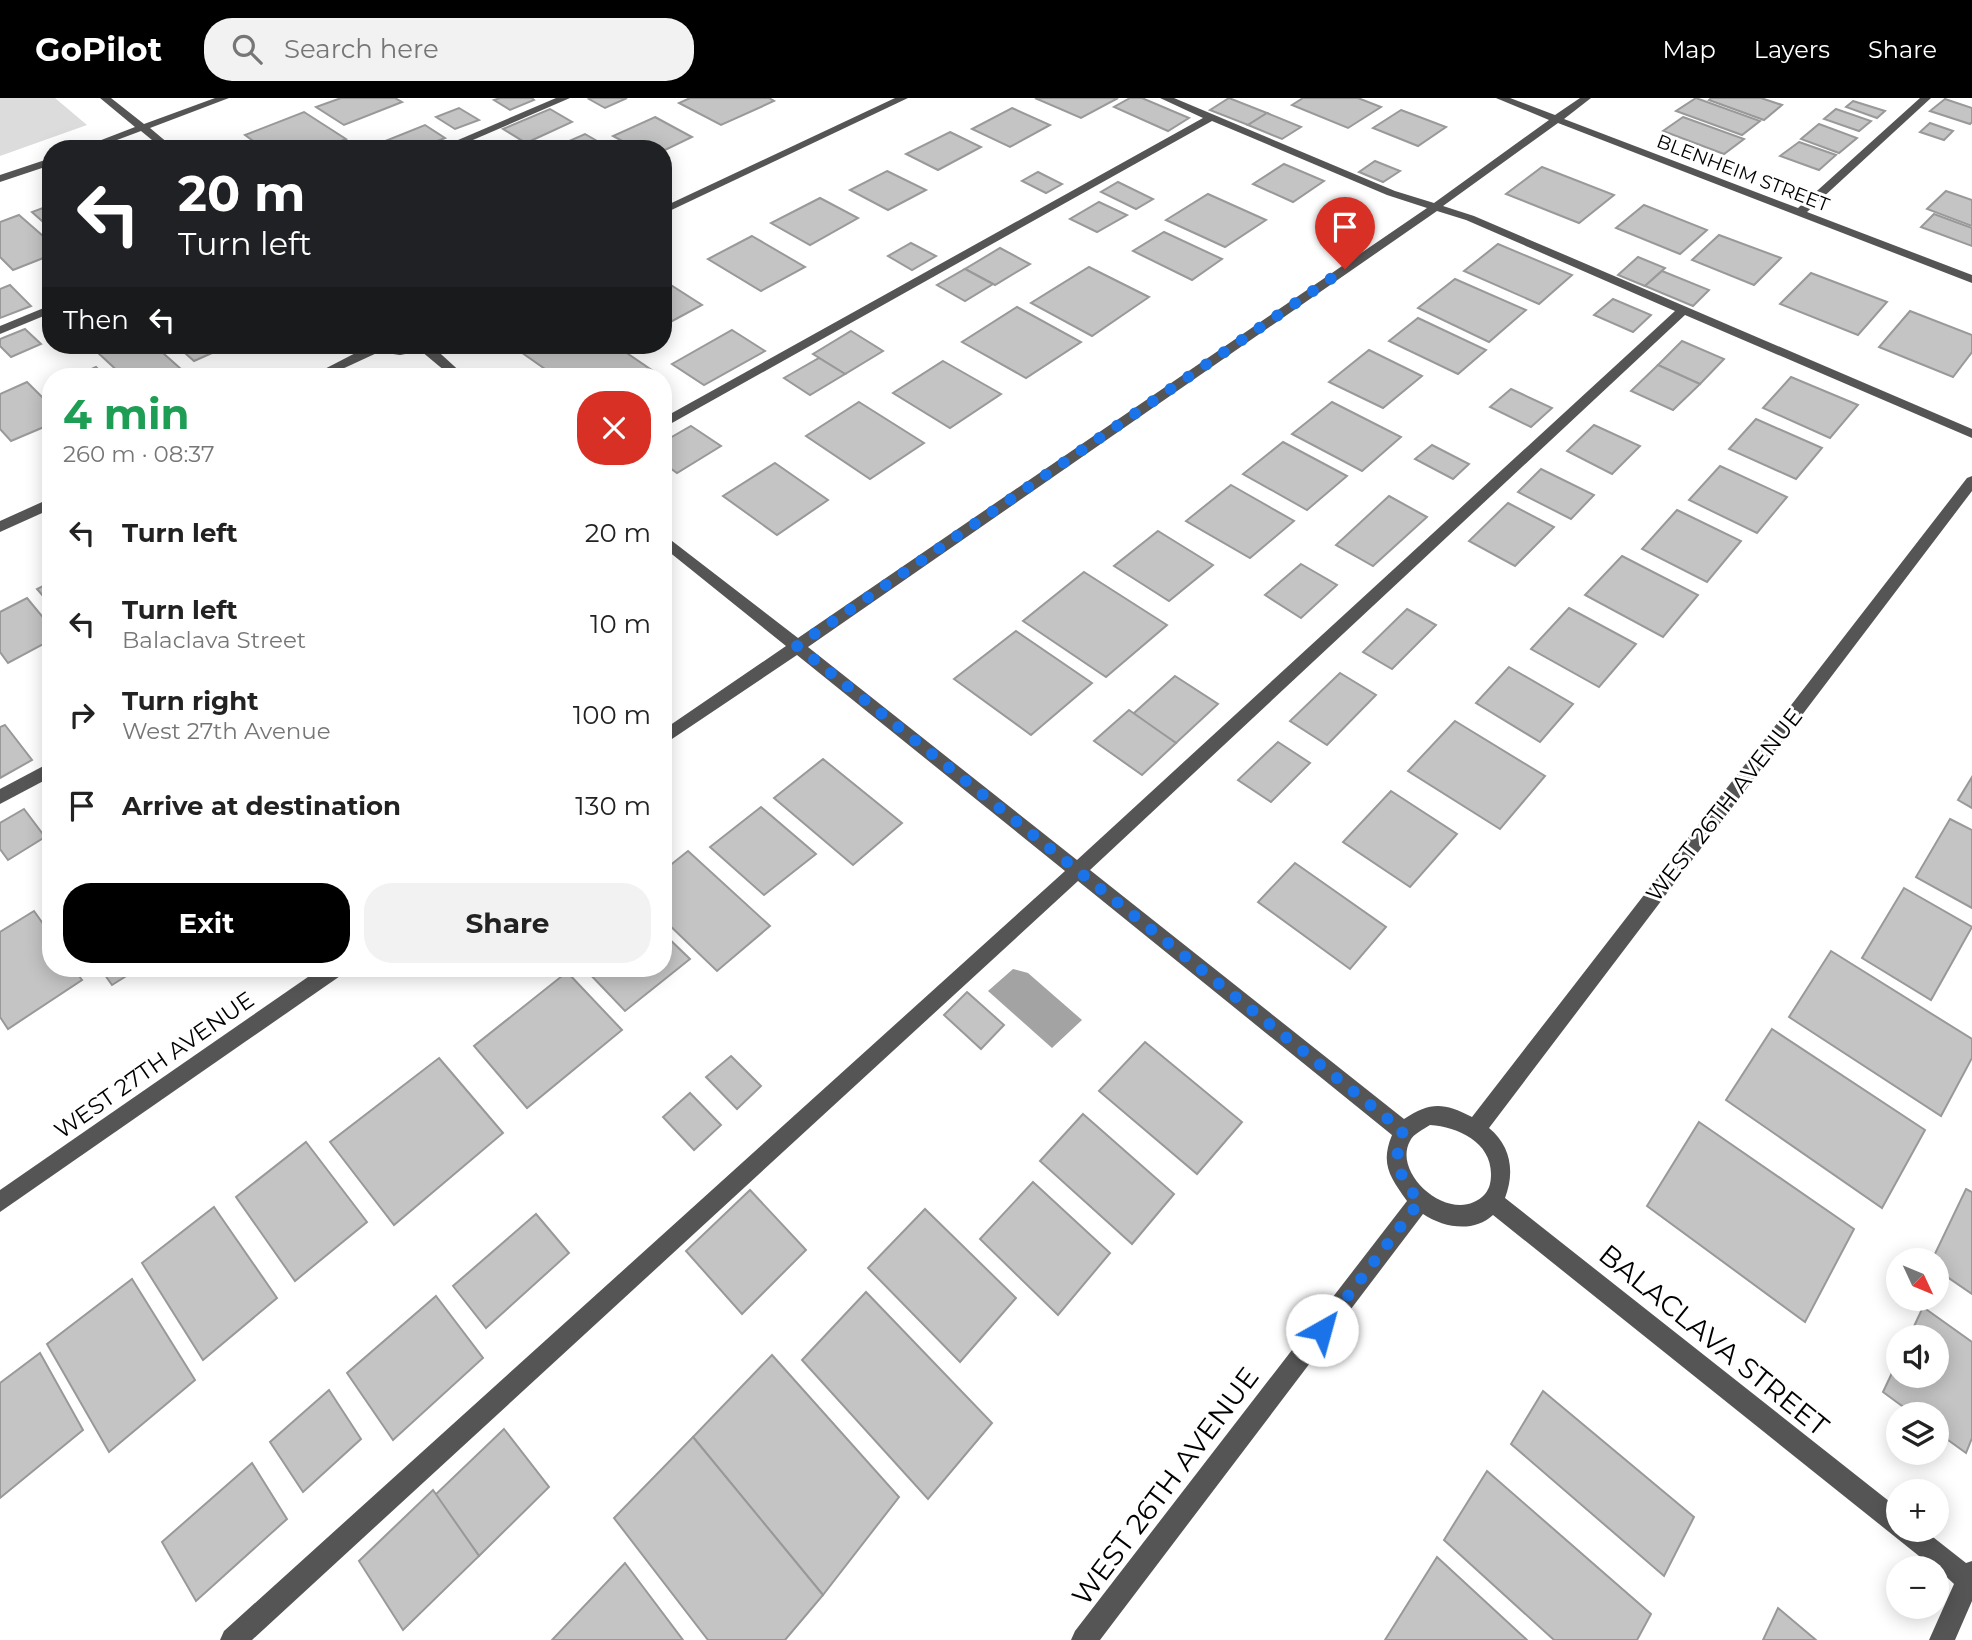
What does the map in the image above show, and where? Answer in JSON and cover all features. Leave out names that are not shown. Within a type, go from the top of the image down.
[{"type":"street","points":[[105,98],[159,140]]},
{"type":"street","points":[[108,140],[224,98]]},
{"type":"street","points":[[464,140],[565,98]]},
{"type":"street","points":[[672,207],[903,98]]},
{"type":"street","points":[[1165,98],[1391,193],[1470,218],[1972,434]]},
{"type":"street","name":"BLENHEIM STREET","points":[[1501,98],[1972,279]]},
{"type":"street","points":[[672,733],[1435,207],[1586,98]]},
{"type":"street","points":[[1798,214],[1926,98]]},
{"type":"street","points":[[672,419],[1210,118]]},
{"type":"street","points":[[0,179],[42,163]]},
{"type":"street","points":[[233,1640],[1078,871],[1682,311]]},
{"type":"street","points":[[0,330],[42,313]]},
{"type":"street","points":[[333,368],[362,354]]},
{"type":"street","points":[[433,354],[449,368]]},
{"type":"street","name":"WEST 26TH AVENUE","points":[[1476,1128],[1972,481]]},
{"type":"street","points":[[0,527],[42,507]]},
{"type":"street","points":[[672,546],[1403,1131]]},
{"type":"street","points":[[0,797],[42,774]]},
{"type":"street","name":"WEST 27TH AVENUE","points":[[0,1202],[323,977]]},
{"type":"street","points":[[1428,1115],[1452,1117],[1476,1128],[1489,1141],[1497,1156],[1501,1172],[1500,1188],[1493,1202],[1468,1216],[1436,1211],[1420,1201],[1404,1181],[1396,1158],[1403,1131],[1414,1121],[1428,1115]]},
{"type":"street","name":"WEST 26TH AVENUE","points":[[1084,1640],[1420,1201]]},
{"type":"street","name":"BALACLAVA STREET","points":[[1493,1202],[1886,1514]]},
{"type":"street","points":[[1921,1542],[1971,1579],[1942,1640]]},
{"type":"shaded area","points":[[0,98],[55,98],[87,125],[42,140],[0,156]]},
{"type":"shaded area","points":[[1013,969],[1028,973],[1082,1020],[1052,1048],[988,991]]},
{"type":"building","points":[[341,98],[395,98],[402,102],[344,125],[316,107]]},
{"type":"building","points":[[627,98],[605,108],[589,99]]},
{"type":"building","points":[[690,98],[769,98],[774,101],[721,125],[679,103]]},
{"type":"building","points":[[1035,98],[1118,98],[1081,118]]},
{"type":"building","points":[[1130,98],[1142,98],[1189,118],[1168,131],[1114,107]]},
{"type":"building","points":[[1229,98],[1267,113],[1248,125],[1210,110]]},
{"type":"building","points":[[1303,98],[1358,98],[1381,107],[1348,128],[1292,105]]},
{"type":"building","points":[[1696,98],[1760,121],[1742,135],[1676,111]]},
{"type":"building","points":[[1761,98],[1782,105],[1764,120],[1709,100]]},
{"type":"building","points":[[1945,99],[1972,108],[1972,122],[1970,124],[1930,111]]},
{"type":"building","points":[[494,100],[534,100],[510,110]]},
{"type":"building","points":[[1853,101],[1885,111],[1877,118],[1846,107]]},
{"type":"building","points":[[459,108],[479,120],[455,129],[436,117]]},
{"type":"building","points":[[1012,108],[1050,125],[1010,147],[972,129]]},
{"type":"building","points":[[550,109],[572,122],[533,140],[521,140],[503,129]]},
{"type":"building","points":[[1836,109],[1871,121],[1859,131],[1824,119]]},
{"type":"building","points":[[1401,110],[1446,127],[1418,146],[1373,128]]},
{"type":"building","points":[[304,112],[346,139],[252,140],[245,135]]},
{"type":"building","points":[[1267,113],[1301,127],[1282,139],[1248,125]]},
{"type":"building","points":[[655,117],[692,137],[672,147],[672,140],[620,140],[613,136]]},
{"type":"building","points":[[1683,117],[1744,139],[1724,154],[1663,131]]},
{"type":"building","points":[[1930,123],[1953,131],[1944,140],[1920,132]]},
{"type":"building","points":[[1819,124],[1857,138],[1839,153],[1801,139]]},
{"type":"building","points":[[425,125],[445,138],[440,140],[388,140]]},
{"type":"building","points":[[950,132],[981,147],[938,170],[906,154]]},
{"type":"building","points":[[585,134],[595,140],[571,140]]},
{"type":"building","points":[[1799,142],[1836,155],[1819,170],[1780,156]]},
{"type":"building","points":[[1375,161],[1400,171],[1383,182],[1359,172]]},
{"type":"building","points":[[1284,164],[1324,181],[1293,202],[1253,184]]},
{"type":"building","points":[[1542,167],[1614,195],[1579,223],[1506,194]]},
{"type":"building","points":[[887,171],[926,190],[888,210],[850,190]]},
{"type":"building","points":[[1038,172],[1062,184],[1046,193],[1022,181]]},
{"type":"building","points":[[1118,182],[1153,199],[1136,209],[1101,192]]},
{"type":"building","points":[[1946,191],[1972,200],[1972,226],[1927,209]]},
{"type":"building","points":[[1208,194],[1266,220],[1225,247],[1166,220]]},
{"type":"building","points":[[820,198],[858,218],[810,245],[771,223]]},
{"type":"building","points":[[1099,202],[1127,215],[1097,232],[1070,219]]},
{"type":"building","points":[[1644,205],[1707,230],[1680,254],[1616,228]]},
{"type":"building","points":[[42,208],[42,221],[32,212]]},
{"type":"building","points":[[1934,214],[1972,228],[1972,246],[1921,227]]},
{"type":"building","points":[[19,215],[42,235],[42,259],[13,270],[0,257],[0,222]]},
{"type":"building","points":[[1164,232],[1222,259],[1192,280],[1133,251]]},
{"type":"building","points":[[1719,235],[1781,258],[1754,285],[1692,260]]},
{"type":"building","points":[[752,236],[805,267],[761,291],[708,259]]},
{"type":"building","points":[[911,243],[936,256],[912,270],[888,256]]},
{"type":"building","points":[[1498,244],[1572,275],[1539,304],[1464,271]]},
{"type":"building","points":[[1000,248],[1030,264],[995,285],[965,269]]},
{"type":"building","points":[[1638,257],[1665,268],[1645,286],[1618,275]]},
{"type":"building","points":[[1089,267],[1149,297],[1092,336],[1031,303]]},
{"type":"building","points":[[965,269],[993,284],[965,301],[937,285]]},
{"type":"building","points":[[1662,271],[1709,290],[1693,306],[1645,286]]},
{"type":"building","points":[[1811,273],[1887,302],[1858,335],[1780,304]]},
{"type":"building","points":[[1455,279],[1526,310],[1489,342],[1418,308]]},
{"type":"building","points":[[10,285],[31,306],[0,318],[0,289]]},
{"type":"building","points":[[672,286],[702,305],[672,321]]},
{"type":"building","points":[[1613,299],[1651,315],[1633,332],[1594,315]]},
{"type":"building","points":[[1017,307],[1081,342],[1026,378],[962,342]]},
{"type":"building","points":[[1910,311],[1972,335],[1972,352],[1953,377],[1879,347]]},
{"type":"building","points":[[1418,318],[1486,350],[1458,374],[1389,341]]},
{"type":"building","points":[[25,329],[41,344],[11,357],[0,346],[0,339]]},
{"type":"building","points":[[732,330],[765,351],[704,385],[672,364]]},
{"type":"building","points":[[851,331],[883,351],[845,374],[813,354]]},
{"type":"building","points":[[1682,341],[1724,359],[1700,384],[1658,365]]},
{"type":"building","points":[[1369,350],[1422,376],[1383,408],[1329,382]]},
{"type":"building","points":[[99,354],[164,354],[180,368],[114,368]]},
{"type":"building","points":[[186,354],[210,354],[194,361]]},
{"type":"building","points":[[524,354],[628,354],[649,368],[544,368]]},
{"type":"building","points":[[819,358],[845,374],[810,395],[784,378]]},
{"type":"building","points":[[943,361],[1001,394],[950,428],[893,393]]},
{"type":"building","points":[[1658,365],[1700,384],[1673,410],[1631,391]]},
{"type":"building","points":[[1791,377],[1858,405],[1830,438],[1763,408]]},
{"type":"building","points":[[27,382],[42,397],[42,428],[11,441],[0,429],[0,394]]},
{"type":"building","points":[[1511,389],[1552,408],[1531,427],[1490,407]]},
{"type":"building","points":[[859,402],[924,443],[870,479],[806,436]]},
{"type":"building","points":[[1332,402],[1401,437],[1362,471],[1292,434]]},
{"type":"building","points":[[1756,419],[1822,448],[1796,479],[1729,449]]},
{"type":"building","points":[[1594,425],[1640,446],[1612,474],[1567,451]]},
{"type":"building","points":[[691,426],[721,446],[677,473],[672,469],[672,437]]},
{"type":"building","points":[[1283,442],[1347,476],[1307,510],[1243,474]]},
{"type":"building","points":[[1432,445],[1469,464],[1453,479],[1415,459]]},
{"type":"building","points":[[775,463],[828,500],[777,535],[723,496]]},
{"type":"building","points":[[1720,466],[1787,497],[1757,533],[1689,500]]},
{"type":"building","points":[[1541,469],[1594,495],[1571,519],[1518,492]]},
{"type":"building","points":[[1231,485],[1294,521],[1250,558],[1186,521]]},
{"type":"building","points":[[1389,496],[1427,517],[1373,566],[1336,545]]},
{"type":"building","points":[[1508,503],[1554,527],[1515,566],[1469,541]]},
{"type":"building","points":[[1677,510],[1741,541],[1707,582],[1642,549]]},
{"type":"building","points":[[1158,531],[1213,565],[1169,601],[1114,566]]},
{"type":"building","points":[[1622,556],[1698,595],[1663,637],[1585,595]]},
{"type":"building","points":[[1301,564],[1337,585],[1301,618],[1265,595]]},
{"type":"building","points":[[1084,572],[1167,625],[1106,677],[1023,621]]},
{"type":"building","points":[[27,598],[42,616],[42,645],[8,663],[0,652],[0,612]]},
{"type":"building","points":[[1569,608],[1636,644],[1599,687],[1531,649]]},
{"type":"building","points":[[1407,609],[1436,625],[1392,669],[1363,652]]},
{"type":"building","points":[[1016,631],[1092,683],[1031,735],[954,679]]},
{"type":"building","points":[[1509,667],[1573,704],[1540,742],[1476,703]]},
{"type":"building","points":[[1340,673],[1376,695],[1327,745],[1290,721]]},
{"type":"building","points":[[1175,676],[1218,704],[1176,743],[1133,714]]},
{"type":"building","points":[[1129,710],[1176,743],[1142,775],[1094,741]]},
{"type":"building","points":[[1455,721],[1545,776],[1500,829],[1408,771]]},
{"type":"building","points":[[5,725],[32,760],[0,778],[0,727]]},
{"type":"building","points":[[1278,742],[1310,763],[1271,802],[1238,780]]},
{"type":"building","points":[[823,759],[902,823],[853,865],[774,798]]},
{"type":"building","points":[[1972,777],[1972,808],[1958,800]]},
{"type":"building","points":[[1391,791],[1457,834],[1410,887],[1343,842]]},
{"type":"building","points":[[761,807],[816,854],[764,895],[710,847]]},
{"type":"building","points":[[24,809],[42,833],[42,839],[8,860],[0,849],[0,823]]},
{"type":"building","points":[[1950,819],[1972,830],[1972,908],[1916,877]]},
{"type":"building","points":[[688,851],[770,926],[717,971],[672,928],[672,864]]},
{"type":"building","points":[[1295,863],[1386,927],[1350,969],[1258,902]]},
{"type":"building","points":[[1904,888],[1972,927],[1931,1000],[1862,958]]},
{"type":"building","points":[[34,911],[42,922],[42,977],[80,977],[82,980],[8,1029],[0,1017],[0,932]]},
{"type":"building","points":[[672,942],[690,959],[672,973]]},
{"type":"building","points":[[1831,951],[1972,1039],[1972,1058],[1941,1116],[1789,1017]]},
{"type":"building","points":[[106,977],[125,977],[112,985]]},
{"type":"building","points":[[561,977],[572,977],[622,1030],[527,1108],[474,1046]]},
{"type":"building","points":[[593,977],[668,977],[625,1011]]},
{"type":"building","points":[[967,992],[1004,1025],[981,1049],[944,1015]]},
{"type":"building","points":[[1772,1029],[1925,1130],[1882,1208],[1726,1100]]},
{"type":"building","points":[[1145,1042],[1242,1122],[1197,1174],[1099,1091]]},
{"type":"building","points":[[731,1056],[761,1086],[737,1109],[706,1077]]},
{"type":"building","points":[[439,1058],[503,1133],[394,1225],[330,1142]]},
{"type":"building","points":[[690,1093],[721,1125],[694,1150],[663,1117]]},
{"type":"building","points":[[1083,1114],[1174,1194],[1132,1244],[1040,1161]]},
{"type":"building","points":[[1699,1122],[1854,1229],[1805,1322],[1647,1206]]},
{"type":"building","points":[[306,1142],[367,1222],[295,1281],[236,1197]]},
{"type":"building","points":[[1033,1182],[1110,1253],[1058,1315],[980,1239]]},
{"type":"building","points":[[1966,1189],[1972,1192],[1972,1294],[1950,1279],[1950,1248],[1938,1248]]},
{"type":"building","points":[[750,1190],[806,1250],[742,1314],[686,1251]]},
{"type":"building","points":[[214,1207],[277,1298],[203,1360],[142,1263]]},
{"type":"building","points":[[925,1209],[1016,1298],[960,1362],[868,1268]]},
{"type":"building","points":[[536,1214],[569,1253],[486,1328],[453,1286]]},
{"type":"building","points":[[132,1279],[195,1380],[109,1452],[47,1344]]},
{"type":"building","points":[[866,1292],[992,1423],[928,1499],[802,1360]]},
{"type":"building","points":[[436,1296],[483,1358],[393,1440],[347,1373]]},
{"type":"building","points":[[1921,1311],[1929,1311],[1948,1325],[1915,1325]]},
{"type":"building","points":[[1949,1326],[1972,1342],[1972,1438],[1966,1453],[1949,1441],[1949,1402],[1897,1402],[1883,1392],[1886,1386],[1886,1388],[1949,1388]]},
{"type":"building","points":[[40,1353],[83,1430],[0,1498],[0,1383]]},
{"type":"building","points":[[772,1355],[899,1497],[823,1595],[693,1437]]},
{"type":"building","points":[[329,1390],[361,1439],[303,1492],[270,1442]]},
{"type":"building","points":[[1543,1391],[1694,1517],[1664,1576],[1511,1444]]},
{"type":"building","points":[[504,1429],[549,1487],[479,1556],[435,1495]]},
{"type":"building","points":[[693,1437],[823,1595],[785,1640],[708,1640],[614,1518]]},
{"type":"building","points":[[252,1463],[287,1519],[196,1601],[162,1542]]},
{"type":"building","points":[[1487,1471],[1651,1614],[1637,1640],[1554,1640],[1444,1540]]},
{"type":"building","points":[[433,1490],[479,1556],[403,1630],[359,1561]]},
{"type":"building","points":[[1437,1557],[1527,1640],[1385,1640]]},
{"type":"building","points":[[625,1563],[683,1640],[552,1640]]},
{"type":"building","points":[[1778,1608],[1816,1640],[1763,1640]]},
{"type":"route","points":[[1322,1330],[1420,1201],[1400,1174],[1396,1158],[1403,1131],[797,646],[1345,269]]}]
